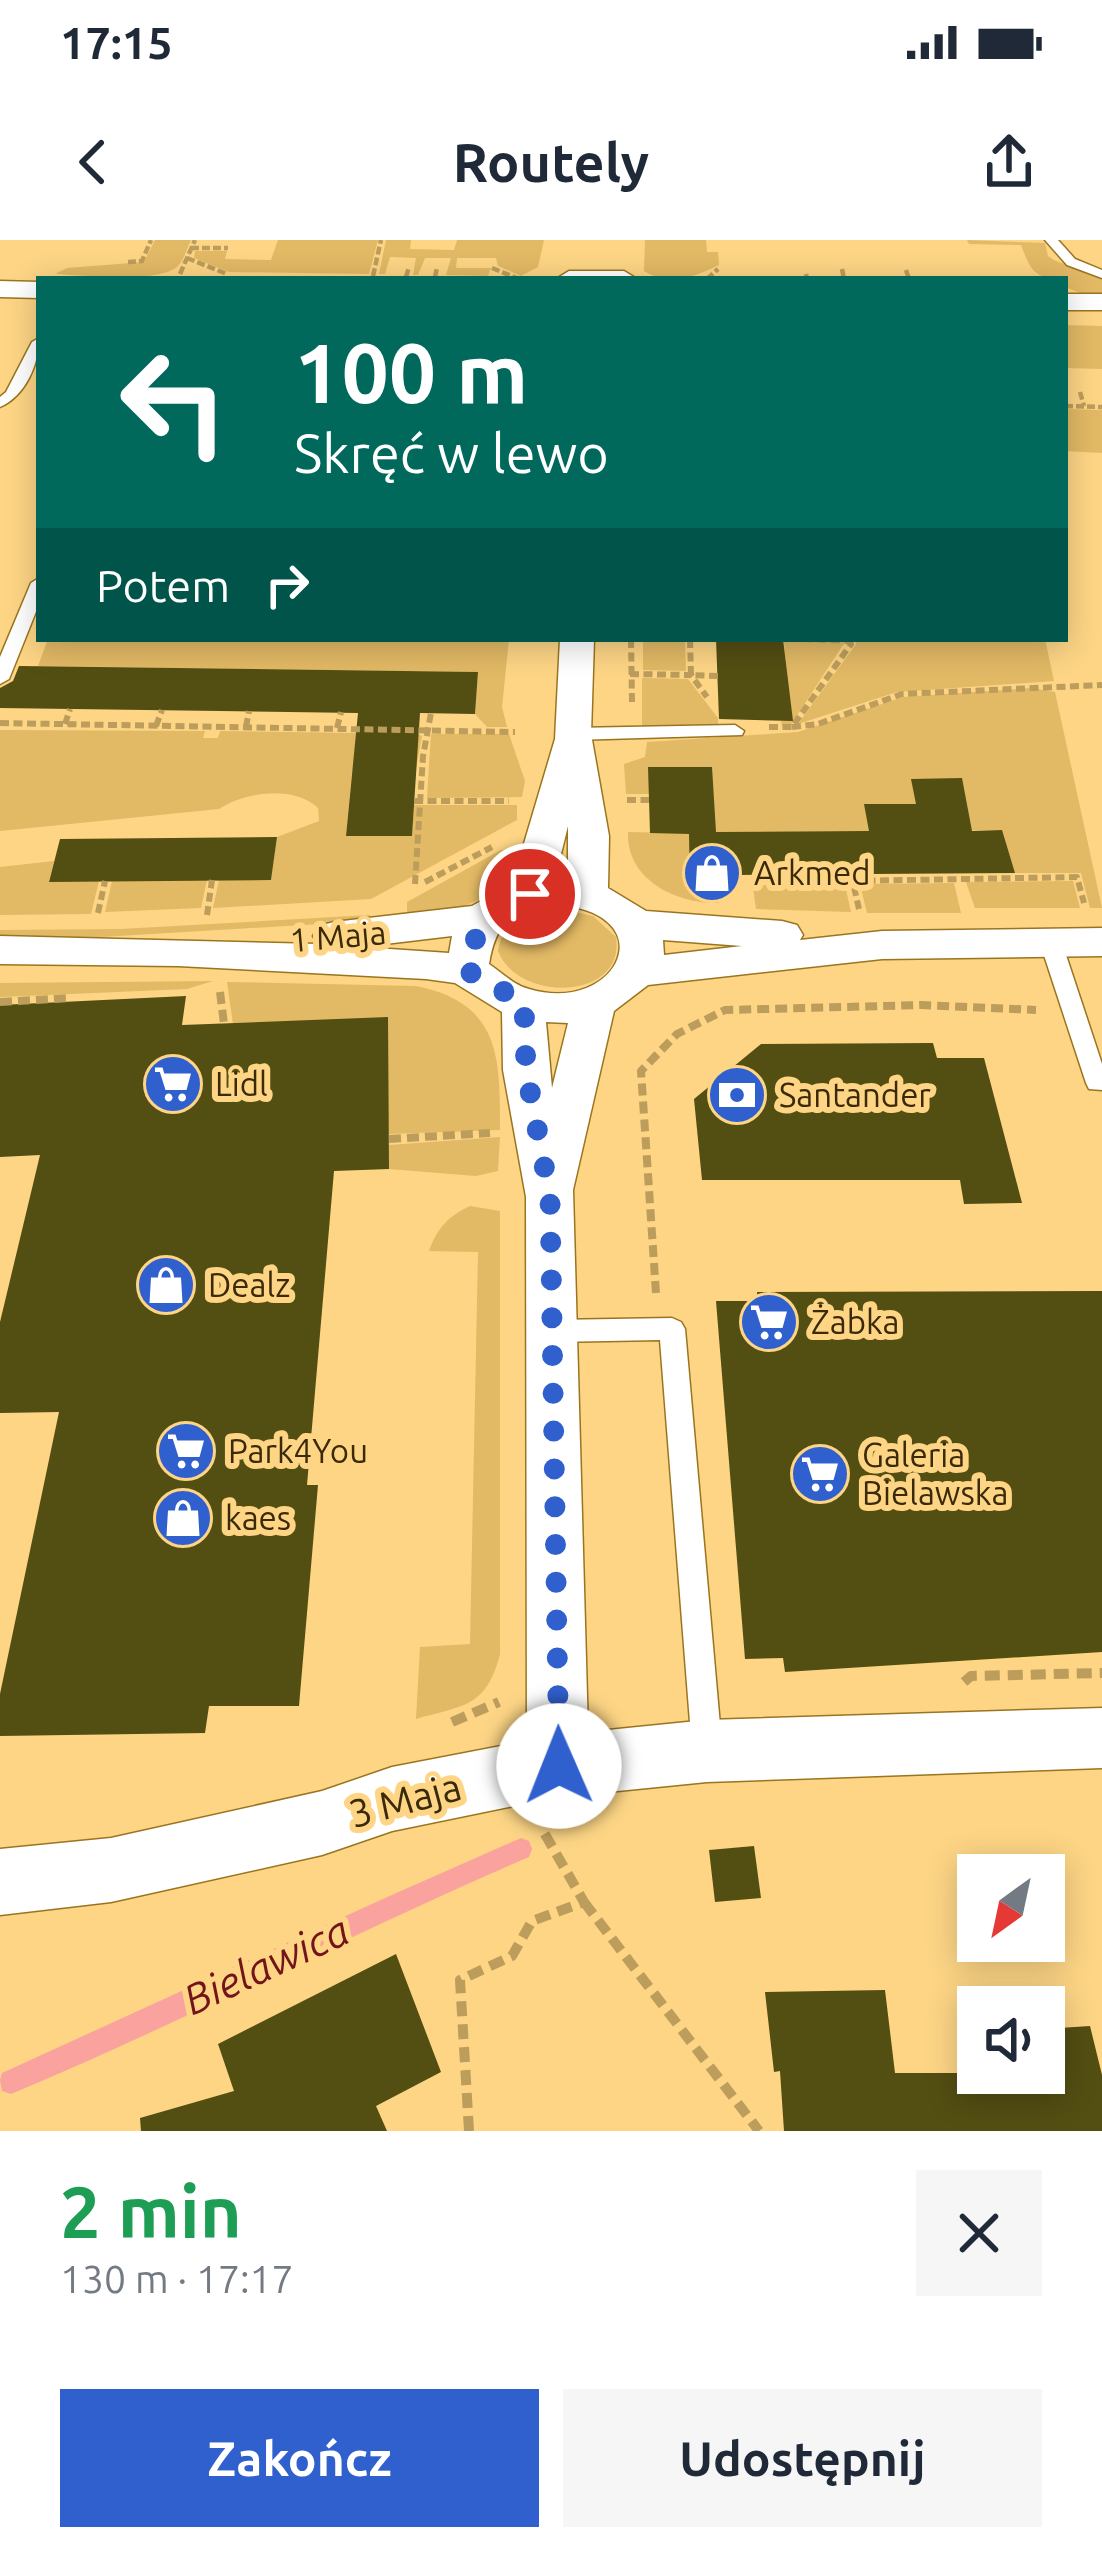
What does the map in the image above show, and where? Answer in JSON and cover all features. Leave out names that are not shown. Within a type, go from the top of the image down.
[{"type":"street","points":[[0,290],[36,290]]},
{"type":"street","points":[[1068,302],[1102,302]]},
{"type":"street","points":[[530,894],[573,734],[578,642]]},
{"type":"street","points":[[573,734],[586,814],[588,895]]},
{"type":"street","points":[[530,894],[588,895],[615,907],[635,924],[644,956],[638,972],[612,995],[559,1008],[524,1003],[466,970],[471,942],[484,918],[530,894]]},
{"type":"street","name":"1 Maja","points":[[0,950],[199,933],[392,931],[484,918]]},
{"type":"street","points":[[635,924],[871,931],[1051,943],[1095,929]]},
{"type":"street","points":[[638,972],[871,931]]},
{"type":"street","name":"1 Maja","points":[[199,933],[466,970]]},
{"type":"street","points":[[524,1003],[526,1070],[550,1197],[554,1330],[534,1770]]},
{"type":"street","points":[[550,1197],[594,1003]]},
{"type":"street","name":"3 Maja","points":[[0,1882],[111,1870],[534,1770],[707,1751],[1102,1738]]},
{"type":"lane","points":[[1051,240],[1071,262],[1102,274]]},
{"type":"lane","points":[[0,403],[13,395],[36,348]]},
{"type":"lane","points":[[0,679],[36,590]]},
{"type":"lane","points":[[573,734],[735,731]]},
{"type":"lane","points":[[1051,943],[1097,1083]]},
{"type":"lane","points":[[554,1330],[672,1328],[707,1751]]},
{"type":"path","points":[[128,262],[142,261],[151,240]]},
{"type":"path","points":[[180,274],[195,240]]},
{"type":"path","points":[[373,276],[381,240]]},
{"type":"path","points":[[191,248],[228,248]]},
{"type":"path","points":[[187,258],[227,274]]},
{"type":"path","points":[[406,276],[409,267]]},
{"type":"path","points":[[435,276],[437,268]]},
{"type":"path","points":[[492,268],[512,276]]},
{"type":"path","points":[[710,276],[718,269]]},
{"type":"path","points":[[842,269],[843,276]]},
{"type":"path","points":[[906,270],[907,276]]},
{"type":"path","points":[[1080,392],[1084,406]]},
{"type":"path","points":[[1068,406],[1102,407]]},
{"type":"path","points":[[690,642],[691,675],[718,676]]},
{"type":"path","points":[[792,727],[848,642]]},
{"type":"path","points":[[762,727],[818,724],[902,694],[1102,685]]},
{"type":"path","points":[[65,724],[70,709]]},
{"type":"path","points":[[156,726],[162,710]]},
{"type":"path","points":[[246,727],[249,711]]},
{"type":"path","points":[[337,728],[341,712]]},
{"type":"path","points":[[416,887],[418,801],[431,713]]},
{"type":"path","points":[[0,723],[515,732]]},
{"type":"path","points":[[418,801],[528,801]]},
{"type":"path","points":[[404,897],[504,841]]},
{"type":"path","points":[[957,876],[961,894]]},
{"type":"path","points":[[871,931],[852,877],[1077,877],[1095,929]]},
{"type":"path","points":[[199,933],[212,880]]},
{"type":"path","points":[[96,920],[105,881]]},
{"type":"path","points":[[660,1329],[640,1116],[641,1071],[677,1034],[725,1010],[922,1005],[1073,1011]]},
{"type":"path","points":[[389,1139],[509,1132]]},
{"type":"path","points":[[958,1686],[971,1676],[1102,1672]]},
{"type":"path","points":[[435,1730],[509,1698]]},
{"type":"path","points":[[478,1712],[534,1770],[584,1902],[759,2131]]},
{"type":"path","points":[[469,2131],[460,1980],[512,1955],[532,1921],[584,1902]]},
{"type":"shaded area","points":[[155,240],[191,240],[180,263],[168,272],[55,274],[67,268],[144,262]]},
{"type":"shaded area","points":[[278,240],[378,240],[369,274],[229,272],[194,258],[195,251],[227,251],[225,259],[271,260]]},
{"type":"shaded area","points":[[386,240],[411,240],[410,249],[454,250],[457,240],[544,240],[538,267],[521,276],[498,266],[496,258],[457,258],[456,268],[491,268],[488,276],[446,275],[451,258],[425,258],[418,275],[413,275],[416,258],[390,257],[385,274],[379,274]]},
{"type":"shaded area","points":[[645,240],[706,240],[707,252],[718,252],[719,265],[689,276],[654,276],[644,271]]},
{"type":"shaded area","points":[[967,240],[1045,243],[1054,260],[1102,279],[1102,293],[1083,294],[1068,288],[1068,276],[1041,275],[1031,268],[1021,245],[969,244]]},
{"type":"shaded area","points":[[1068,325],[1102,326],[1102,369],[1068,368]]},
{"type":"shaded area","points":[[1068,409],[1102,410],[1102,453],[1068,451]]},
{"type":"shaded area","points":[[47,642],[509,642],[502,707],[507,727],[487,727],[475,714],[478,672],[38,666]]},
{"type":"shaded area","points":[[643,642],[685,642],[686,671],[643,670]]},
{"type":"shaded area","points":[[784,642],[845,642],[790,726],[782,726],[781,721],[791,720]]},
{"type":"shaded area","points":[[1046,642],[1054,681],[897,692],[798,724],[856,644]]},
{"type":"shaded area","points":[[642,678],[688,679],[718,718],[718,727],[642,729]]},
{"type":"shaded area","points":[[1031,688],[1055,692],[1102,908],[1090,908],[1081,873],[1015,873],[1001,830],[788,832],[835,874],[836,885],[845,885],[851,912],[756,909],[750,866],[737,849],[689,850],[690,890],[718,891],[719,903],[671,894],[635,863],[628,832],[716,834],[649,794],[626,794],[624,764],[645,757],[647,742],[798,732],[903,697]]},
{"type":"shaded area","points":[[0,730],[205,731],[203,738],[218,738],[220,731],[417,734],[422,736],[416,769],[352,771],[346,836],[412,836],[414,805],[517,805],[517,820],[371,899],[213,908],[219,880],[271,879],[277,837],[319,821],[318,808],[296,796],[269,794],[242,798],[219,809],[0,831]]},
{"type":"shaded area","points":[[431,734],[509,734],[525,781],[522,797],[427,798]]},
{"type":"shaded area","points":[[501,850],[529,851],[508,881],[460,907],[407,919],[407,902]]},
{"type":"shaded area","points":[[54,861],[49,881],[99,881],[91,914],[0,915],[0,867]]},
{"type":"shaded area","points":[[207,880],[201,908],[105,912],[112,881]]},
{"type":"shaded area","points":[[1073,881],[1080,908],[975,908],[966,882]]},
{"type":"shaded area","points":[[954,883],[961,913],[867,913],[860,884]]},
{"type":"shaded area","points":[[557,908],[593,916],[616,937],[615,958],[605,974],[568,988],[526,980],[509,968],[498,951],[505,931],[537,911]]},
{"type":"shaded area","points":[[370,915],[371,921],[101,937],[0,938],[0,930],[121,929]]},
{"type":"shaded area","points":[[213,981],[187,989],[0,997],[0,983]]},
{"type":"shaded area","points":[[227,982],[416,986],[444,994],[480,1020],[490,1037],[499,1080],[500,1130],[388,1134],[388,1018],[233,1024]]},
{"type":"shaded area","points":[[500,1137],[498,1171],[476,1176],[389,1169],[389,1145]]},
{"type":"shaded area","points":[[470,1206],[500,1211],[500,1654],[488,1685],[471,1702],[416,1719],[420,1647],[470,1644],[478,1252],[429,1251],[444,1224]]},
{"type":"building","points":[[716,642],[783,642],[793,721],[719,719]]},
{"type":"building","points":[[19,666],[478,672],[475,714],[420,713],[412,836],[346,836],[358,713],[0,708],[0,688],[13,681]]},
{"type":"building","points":[[648,767],[712,767],[716,832],[869,831],[864,804],[916,804],[911,779],[962,778],[972,831],[1002,830],[1015,873],[734,875],[735,891],[690,890],[689,834],[650,833]]},
{"type":"building","points":[[277,837],[271,880],[49,882],[60,839]]},
{"type":"building","name":"Park4You","points":[[186,996],[182,1025],[388,1017],[389,1169],[334,1171],[307,1485],[318,1485],[299,1706],[209,1706],[205,1733],[0,1736],[0,1694],[59,1412],[0,1413],[0,1322],[40,1155],[0,1157],[0,1005]]},
{"type":"building","points":[[933,1043],[937,1058],[984,1058],[1022,1203],[964,1204],[960,1180],[702,1180],[694,1099],[761,1044]]},
{"type":"building","name":"Galeria Bielawska","points":[[1102,1291],[1102,1652],[785,1672],[783,1658],[745,1659],[716,1301],[758,1301],[757,1292]]},
{"type":"building","points":[[754,1846],[761,1898],[715,1902],[709,1850]]},
{"type":"building","points":[[396,1954],[441,2072],[376,2106],[387,2131],[141,2131],[140,2118],[234,2091],[218,2044]]},
{"type":"building","points":[[885,1990],[895,2073],[957,2073],[957,2094],[1065,2094],[1065,2028],[1090,2026],[1102,2075],[1102,2131],[784,2131],[780,2071],[774,2072],[765,1992]]},
{"type":"waterway","name":"Bielawica","points":[[11,2082],[521,1849]]},
{"type":"place","name":"Arkmed","points":[[712,873]]},
{"type":"place","name":"Lidl","points":[[173,1084]]},
{"type":"place","name":"Santander","points":[[737,1095]]},
{"type":"place","name":"Dealz","points":[[166,1285]]},
{"type":"place","name":"Żabka","points":[[769,1322]]},
{"type":"place","name":"Park4You","points":[[186,1451]]},
{"type":"place","name":"Galeria Bielawska","points":[[820,1474]]},
{"type":"place","name":"kaes","points":[[183,1518]]},
{"type":"route","points":[[530,894],[497,907],[484,918],[471,942],[466,970],[524,1003],[526,1070],[550,1197],[559,1766]]}]
